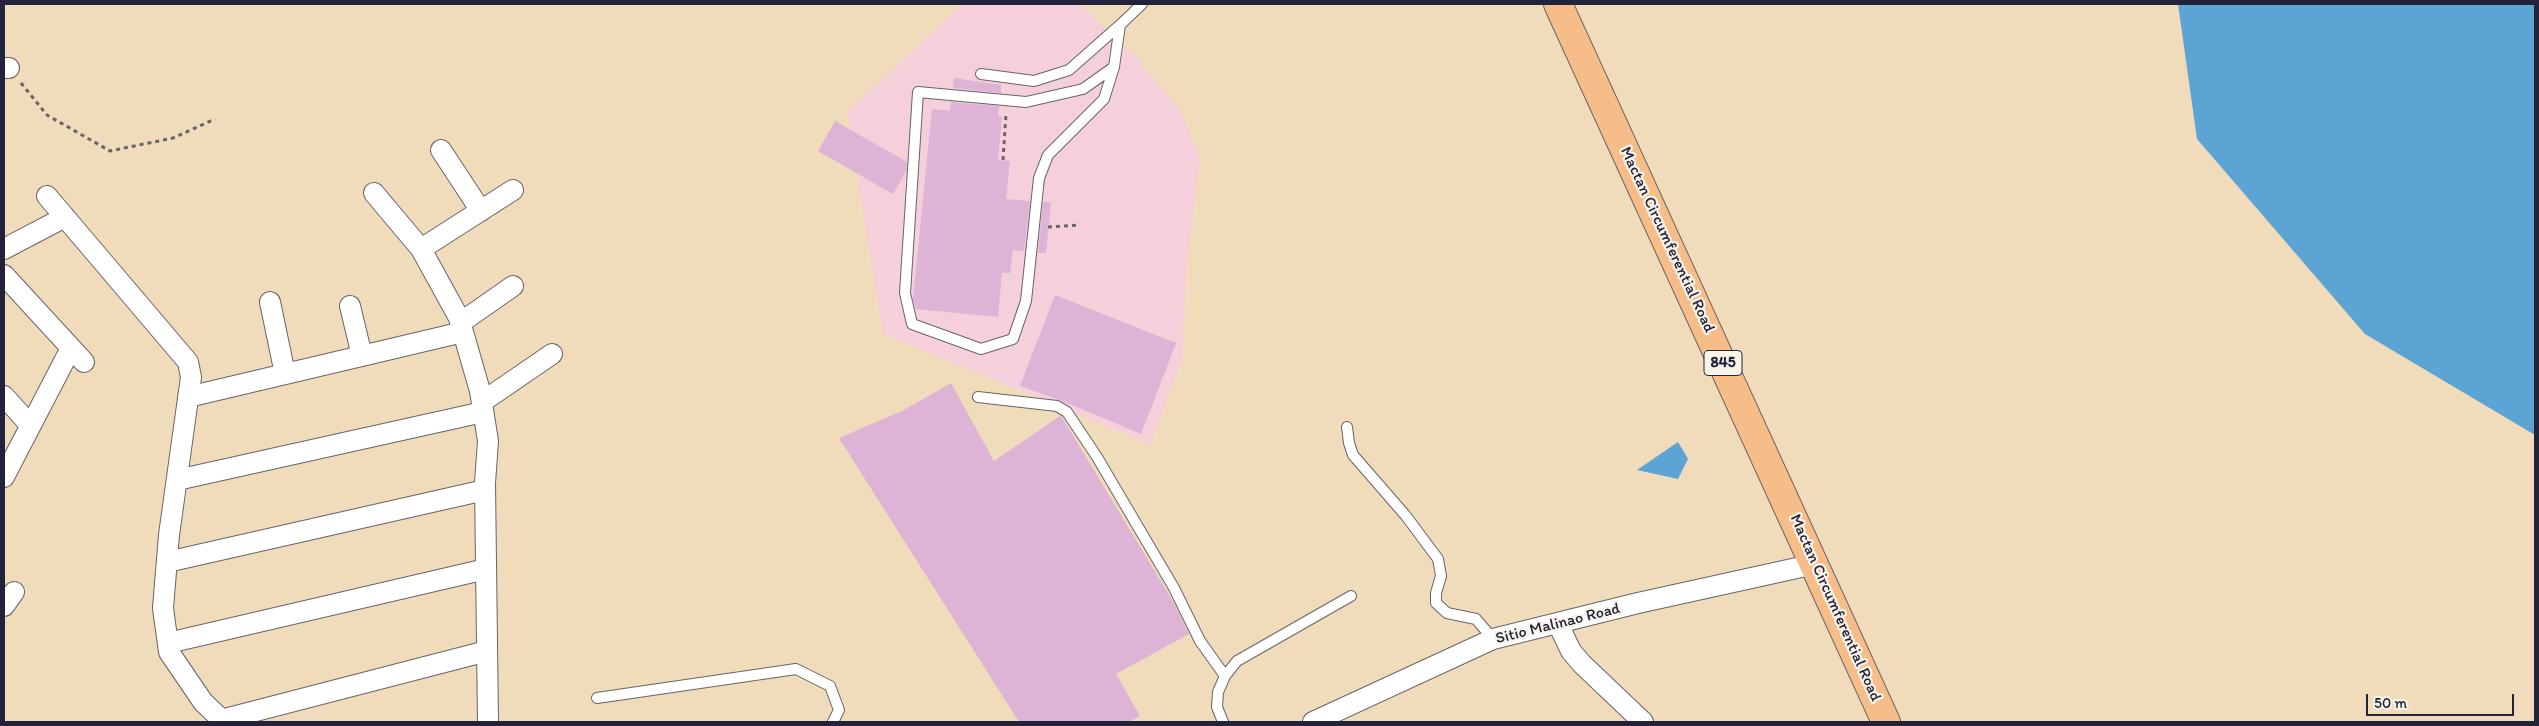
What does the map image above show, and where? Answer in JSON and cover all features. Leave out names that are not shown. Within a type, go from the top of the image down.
[{"type":"main road","name":"Mactan Circumferential Road","points":[[1558,4],[1816,564],[1886,722]]},
{"type":"street","points":[[441,150],[481,210]]},
{"type":"street","points":[[421,249],[513,190]]},
{"type":"street","points":[[374,193],[421,249],[461,327],[482,407],[488,441],[485,490],[488,722]]},
{"type":"street","points":[[47,196],[188,362],[190,377],[188,397],[163,608],[169,652],[203,702],[222,721],[487,651]]},
{"type":"street","points":[[4,249],[65,217]]},
{"type":"street","points":[[4,275],[77,355],[30,425],[4,477]]},
{"type":"street","points":[[188,397],[362,356],[461,327],[513,286]]},
{"type":"street","points":[[270,302],[285,374]]},
{"type":"street","points":[[350,306],[362,356]]},
{"type":"street","points":[[177,480],[482,407],[552,354]]},
{"type":"street","points":[[4,396],[30,425]]},
{"type":"street","points":[[167,562],[485,490]]},
{"type":"street","name":"Sitio Malinao Road","points":[[1313,722],[1493,639],[1638,603],[1816,564]]},
{"type":"street","points":[[168,644],[486,569]]},
{"type":"street","points":[[1558,624],[1577,658],[1643,722]]},
{"type":"lane","points":[[981,74],[1034,81],[1069,70],[1142,4]]},
{"type":"lane","points":[[1114,67],[1083,88],[1026,102],[918,92],[905,293],[912,324],[981,349],[1013,339],[1026,301],[1039,178],[1048,155],[1104,99],[1114,67],[1120,25]]},
{"type":"lane","points":[[978,397],[1057,406],[1067,412],[1097,457],[1170,580],[1200,640],[1225,676]]},
{"type":"lane","points":[[1347,426],[1353,455],[1406,516],[1438,559],[1441,576],[1436,593],[1436,604],[1447,612],[1476,619],[1493,639]]},
{"type":"lane","points":[[1223,722],[1217,707],[1218,692],[1225,676],[1237,661],[1351,596]]},
{"type":"lane","points":[[598,698],[796,669],[830,686],[839,710],[833,722]]},
{"type":"path","points":[[6,68],[47,115],[110,152],[173,138],[215,119]]},
{"type":"path","points":[[1003,160],[1006,111]]},
{"type":"path","points":[[1049,227],[1080,225]]},
{"type":"shaded area","points":[[963,4],[1079,4],[1137,58],[1179,109],[1200,156],[1187,261],[1182,359],[1150,444],[883,334],[847,112]]},
{"type":"water","points":[[2178,4],[2535,4],[2535,435],[2365,334],[2197,139]]},
{"type":"water","points":[[1678,442],[1688,459],[1678,479],[1637,470]]},
{"type":"building","points":[[954,78],[1001,85],[1001,93],[953,88]]},
{"type":"building","points":[[951,102],[999,106],[998,116],[1002,117],[998,160],[1010,161],[1006,199],[1030,201],[1024,251],[1013,250],[1010,273],[1002,273],[998,317],[916,309],[913,299],[932,109],[950,111]]},
{"type":"building","points":[[835,121],[907,162],[906,171],[893,194],[818,151]]},
{"type":"building","points":[[1043,202],[1051,202],[1046,253],[1038,253]]},
{"type":"building","points":[[1055,295],[1176,343],[1141,434],[1060,400],[1020,386]]},
{"type":"building","points":[[951,383],[994,461],[1060,416],[1062,417],[1175,605],[1189,634],[1116,674],[1140,716],[1129,722],[1019,722],[839,438],[902,411]]}]
